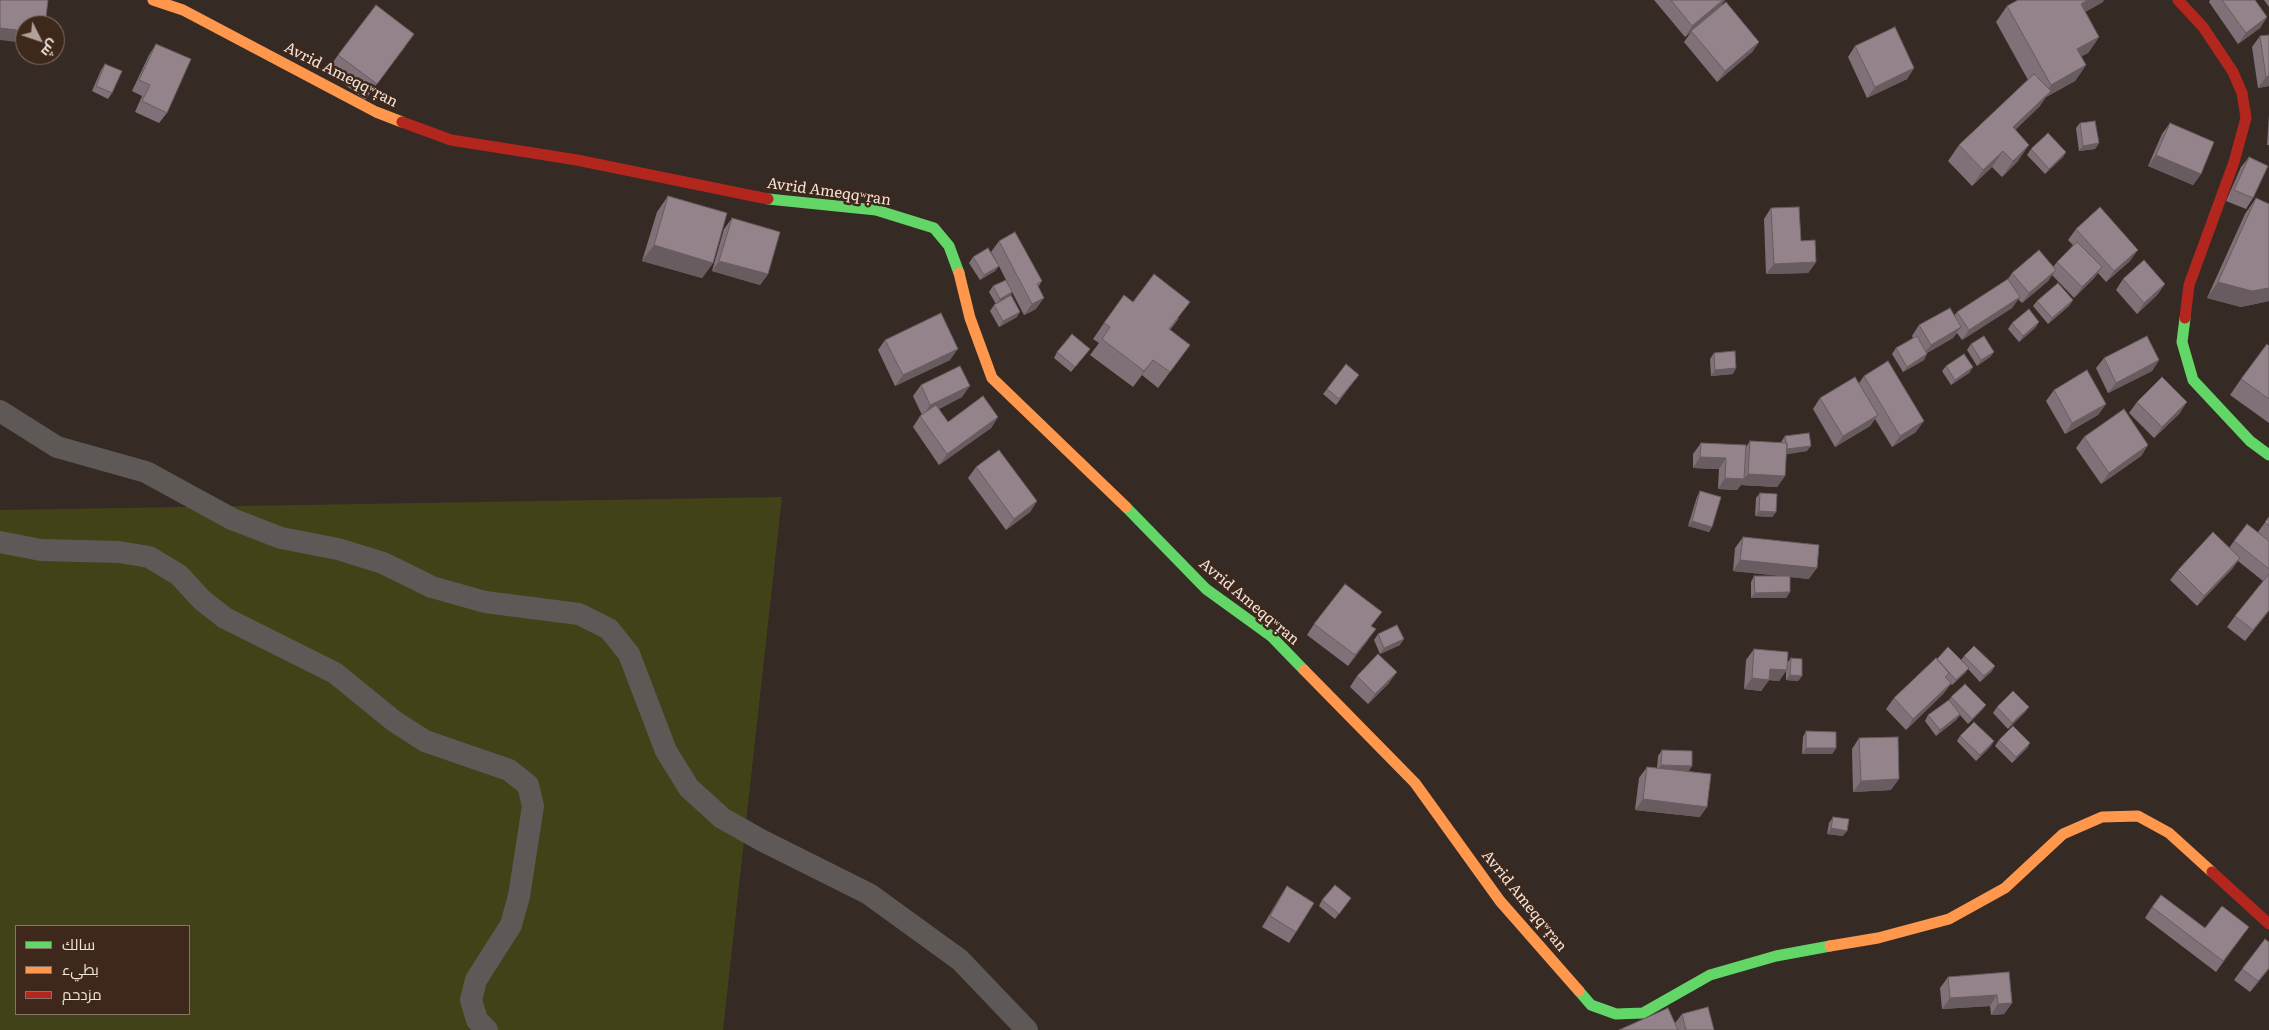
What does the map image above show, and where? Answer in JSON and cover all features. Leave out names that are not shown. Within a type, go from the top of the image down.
[{"type":"street","name":"Avrid Ameqqʷṛan","points":[[153,0],[183,10],[376,112],[451,140],[577,160],[769,199],[876,210],[934,228],[949,246],[959,271],[970,318],[992,378],[1135,515],[1206,589],[1271,636],[1416,783],[1500,901],[1591,1005],[1616,1014],[1643,1013],[1710,975],[1776,956],[1878,938],[1948,920],[2004,888],[2063,834],[2102,817],[2138,816],[2169,833],[2269,924]]},
{"type":"street","points":[[2178,0],[2202,28],[2233,72],[2242,93],[2246,118],[2234,162],[2189,285],[2182,342],[2193,380],[2250,441],[2269,456]]},
{"type":"street","points":[[0,411],[57,447],[146,472],[232,519],[281,538],[338,549],[374,560],[432,586],[485,602],[579,614],[609,630],[629,654],[666,751],[689,788],[722,818],[761,840],[869,894],[960,960],[1027,1030]]},
{"type":"street","points":[[0,542],[41,550],[119,552],[149,557],[179,575],[202,600],[225,618],[335,673],[394,721],[424,741],[509,770],[528,785],[533,806],[517,903],[511,925],[476,980],[471,1000],[478,1020],[487,1030]]},
{"type":"shaded area","points":[[782,497],[723,1030],[0,1030],[0,510]]},
{"type":"building","points":[[0,0],[48,0],[46,15],[15,15],[15,30],[0,28]]},
{"type":"building","points":[[1671,0],[1723,0],[1692,26]]},
{"type":"building","points":[[2018,0],[2088,0],[2081,4],[2099,37],[2077,49],[2086,65],[2051,85],[2007,6]]},
{"type":"building","points":[[2222,0],[2255,0],[2267,17],[2246,33]]},
{"type":"building","points":[[1726,2],[1759,42],[1725,71],[1691,31]]},
{"type":"building","points":[[376,5],[414,34],[377,84],[338,55]]},
{"type":"building","points":[[1895,27],[1914,68],[1875,87],[1855,46]]},
{"type":"building","points":[[2269,35],[2269,76],[2266,77],[2260,36]]},
{"type":"building","points":[[156,44],[191,59],[167,113],[142,101],[150,85],[139,80]]},
{"type":"building","points":[[105,64],[122,71],[112,93],[96,86]]},
{"type":"building","points":[[2034,74],[2051,91],[2013,127],[2029,145],[2013,161],[2003,151],[1983,170],[1959,145]]},
{"type":"building","points":[[2095,121],[2099,143],[2083,146],[2080,123]]},
{"type":"building","points":[[2170,123],[2214,142],[2201,174],[2156,155]]},
{"type":"building","points":[[2048,133],[2066,152],[2049,169],[2031,149]]},
{"type":"building","points":[[2249,157],[2268,166],[2253,198],[2234,190]]},
{"type":"building","points":[[668,196],[727,213],[713,263],[654,245]]},
{"type":"building","points":[[2256,198],[2269,204],[2269,288],[2252,291],[2218,282]]},
{"type":"building","points":[[1799,207],[1801,241],[1815,240],[1816,262],[1774,264],[1771,208]]},
{"type":"building","points":[[2100,207],[2138,250],[2114,271],[2076,229]]},
{"type":"building","points":[[732,218],[780,232],[768,274],[719,261]]},
{"type":"building","points":[[1015,232],[1042,281],[1037,284],[1044,298],[1032,304],[999,241]]},
{"type":"building","points":[[2077,242],[2102,267],[2082,287],[2057,262]]},
{"type":"building","points":[[988,248],[999,266],[984,275],[973,257]]},
{"type":"building","points":[[2039,250],[2056,270],[2029,293],[2012,273]]},
{"type":"building","points":[[2144,260],[2165,284],[2144,303],[2123,279]]},
{"type":"building","points":[[1154,274],[1190,302],[1169,329],[1190,345],[1170,372],[1153,360],[1144,371],[1102,339],[1110,327],[1104,323],[1124,295],[1133,302]]},
{"type":"building","points":[[2008,279],[2020,297],[1969,330],[1957,312]]},
{"type":"building","points":[[1006,280],[1012,292],[1000,299],[993,286]]},
{"type":"building","points":[[2058,283],[2073,300],[2052,318],[2037,301]]},
{"type":"building","points":[[1011,295],[1020,312],[1003,321],[994,305]]},
{"type":"building","points":[[1950,308],[1961,327],[1931,345],[1919,325]]},
{"type":"building","points":[[2029,309],[2039,322],[2023,336],[2012,323]]},
{"type":"building","points":[[941,313],[958,349],[903,375],[885,340]]},
{"type":"building","points":[[1072,334],[1090,349],[1075,367],[1057,352]]},
{"type":"building","points":[[1917,336],[1927,354],[1907,367],[1896,348]]},
{"type":"building","points":[[1984,336],[1994,352],[1981,360],[1971,344]]},
{"type":"building","points":[[2147,336],[2159,360],[2116,383],[2104,358]]},
{"type":"building","points":[[2267,344],[2269,346],[2269,399],[2241,379]]},
{"type":"building","points":[[1735,351],[1736,368],[1715,370],[1714,353]]},
{"type":"building","points":[[1964,354],[1973,367],[1955,380],[1946,366]]},
{"type":"building","points":[[1888,361],[1924,421],[1900,436],[1864,376]]},
{"type":"building","points":[[1346,364],[1359,375],[1339,399],[1327,389]]},
{"type":"building","points":[[960,366],[970,386],[930,405],[921,385]]},
{"type":"building","points":[[2087,370],[2106,404],[2072,423],[2054,390]]},
{"type":"building","points":[[1855,377],[1878,415],[1843,436],[1820,398]]},
{"type":"building","points":[[2162,377],[2187,402],[2162,427],[2137,402]]},
{"type":"building","points":[[983,396],[998,417],[947,454],[920,416],[936,405],[948,422]]},
{"type":"building","points":[[2124,409],[2148,445],[2109,473],[2084,437]]},
{"type":"building","points":[[1809,433],[1811,446],[1787,449],[1785,436]]},
{"type":"building","points":[[1750,441],[1787,443],[1785,476],[1748,474]]},
{"type":"building","points":[[1701,443],[1746,445],[1744,479],[1725,478],[1726,458],[1700,457]]},
{"type":"building","points":[[999,450],[1037,501],[1014,519],[976,467]]},
{"type":"building","points":[[1700,491],[1721,497],[1712,527],[1692,521]]},
{"type":"building","points":[[1760,493],[1777,494],[1776,512],[1759,511]]},
{"type":"building","points":[[2269,517],[2269,526],[2265,522]]},
{"type":"building","points":[[2247,524],[2269,541],[2269,569],[2234,541]]},
{"type":"building","points":[[2213,532],[2240,558],[2204,596],[2178,570]]},
{"type":"building","points":[[1743,537],[1819,545],[1817,568],[1740,560]]},
{"type":"building","points":[[2269,574],[2269,610],[2253,630],[2235,616]]},
{"type":"building","points":[[1754,576],[1790,576],[1790,592],[1755,593]]},
{"type":"building","points":[[1345,584],[1382,612],[1371,626],[1376,629],[1355,655],[1314,624]]},
{"type":"building","points":[[1397,625],[1404,639],[1384,648],[1378,634]]},
{"type":"building","points":[[1974,646],[1995,666],[1984,676],[1964,656]]},
{"type":"building","points":[[1948,647],[1969,668],[1956,680],[1937,659]]},
{"type":"building","points":[[1754,649],[1788,652],[1787,670],[1770,669],[1769,680],[1752,678]]},
{"type":"building","points":[[1378,654],[1397,672],[1375,694],[1357,676]]},
{"type":"building","points":[[1791,658],[1802,659],[1802,676],[1790,675]]},
{"type":"building","points":[[1936,658],[1949,673],[1945,677],[1951,683],[1913,719],[1894,698]]},
{"type":"building","points":[[1965,684],[1986,705],[1972,719],[1951,697]]},
{"type":"building","points":[[2013,691],[2029,707],[2012,723],[1997,707]]},
{"type":"building","points":[[1949,700],[1960,714],[1940,730],[1928,715]]},
{"type":"building","points":[[1974,722],[1994,741],[1980,755],[1960,736]]},
{"type":"building","points":[[2013,726],[2030,743],[2016,757],[1999,740]]},
{"type":"building","points":[[1806,731],[1836,732],[1836,748],[1806,748]]},
{"type":"building","points":[[1898,737],[1899,779],[1861,781],[1859,738]]},
{"type":"building","points":[[1662,750],[1692,751],[1692,766],[1661,765]]},
{"type":"building","points":[[1647,767],[1711,774],[1707,807],[1643,799]]},
{"type":"building","points":[[1833,817],[1849,819],[1847,831],[1831,828]]},
{"type":"building","points":[[1335,885],[1351,898],[1339,914],[1322,900]]},
{"type":"building","points":[[1287,886],[1314,903],[1296,932],[1270,916]]},
{"type":"building","points":[[2161,895],[2205,928],[2222,906],[2249,927],[2223,961],[2152,907]]},
{"type":"building","points":[[2265,939],[2269,942],[2269,968],[2258,981],[2242,969]]},
{"type":"building","points":[[2009,972],[2012,1003],[1998,1004],[1997,995],[1950,998],[1948,977]]},
{"type":"building","points":[[1708,1007],[1714,1030],[1686,1030],[1682,1014]]},
{"type":"building","points":[[1668,1008],[1678,1030],[1619,1030]]},
{"type":"traffic: fast","points":[[768,199],[876,210],[934,228],[949,246],[959,273]]},
{"type":"traffic: fast","points":[[2185,318],[2182,342],[2193,380],[2250,441],[2269,455]]},
{"type":"traffic: fast","points":[[1126,507],[1206,589],[1271,636],[1304,670]]},
{"type":"traffic: fast","points":[[1579,991],[1591,1005],[1616,1014],[1643,1013],[1710,975],[1776,956],[1830,946]]},
{"type":"traffic: slow","points":[[153,0],[183,10],[376,112],[402,122]]},
{"type":"traffic: slow","points":[[959,273],[970,318],[992,378],[1126,507]]},
{"type":"traffic: slow","points":[[1304,670],[1415,783],[1500,901],[1579,991]]},
{"type":"traffic: slow","points":[[1830,946],[1878,938],[1949,919],[2005,888],[2063,834],[2102,817],[2138,816],[2169,833],[2212,872]]},
{"type":"traffic: jam","points":[[2178,0],[2203,27],[2233,72],[2242,93],[2246,118],[2234,162],[2189,285],[2185,318]]},
{"type":"traffic: jam","points":[[402,122],[451,140],[577,160],[768,199]]},
{"type":"traffic: jam","points":[[2212,872],[2269,924]]}]
